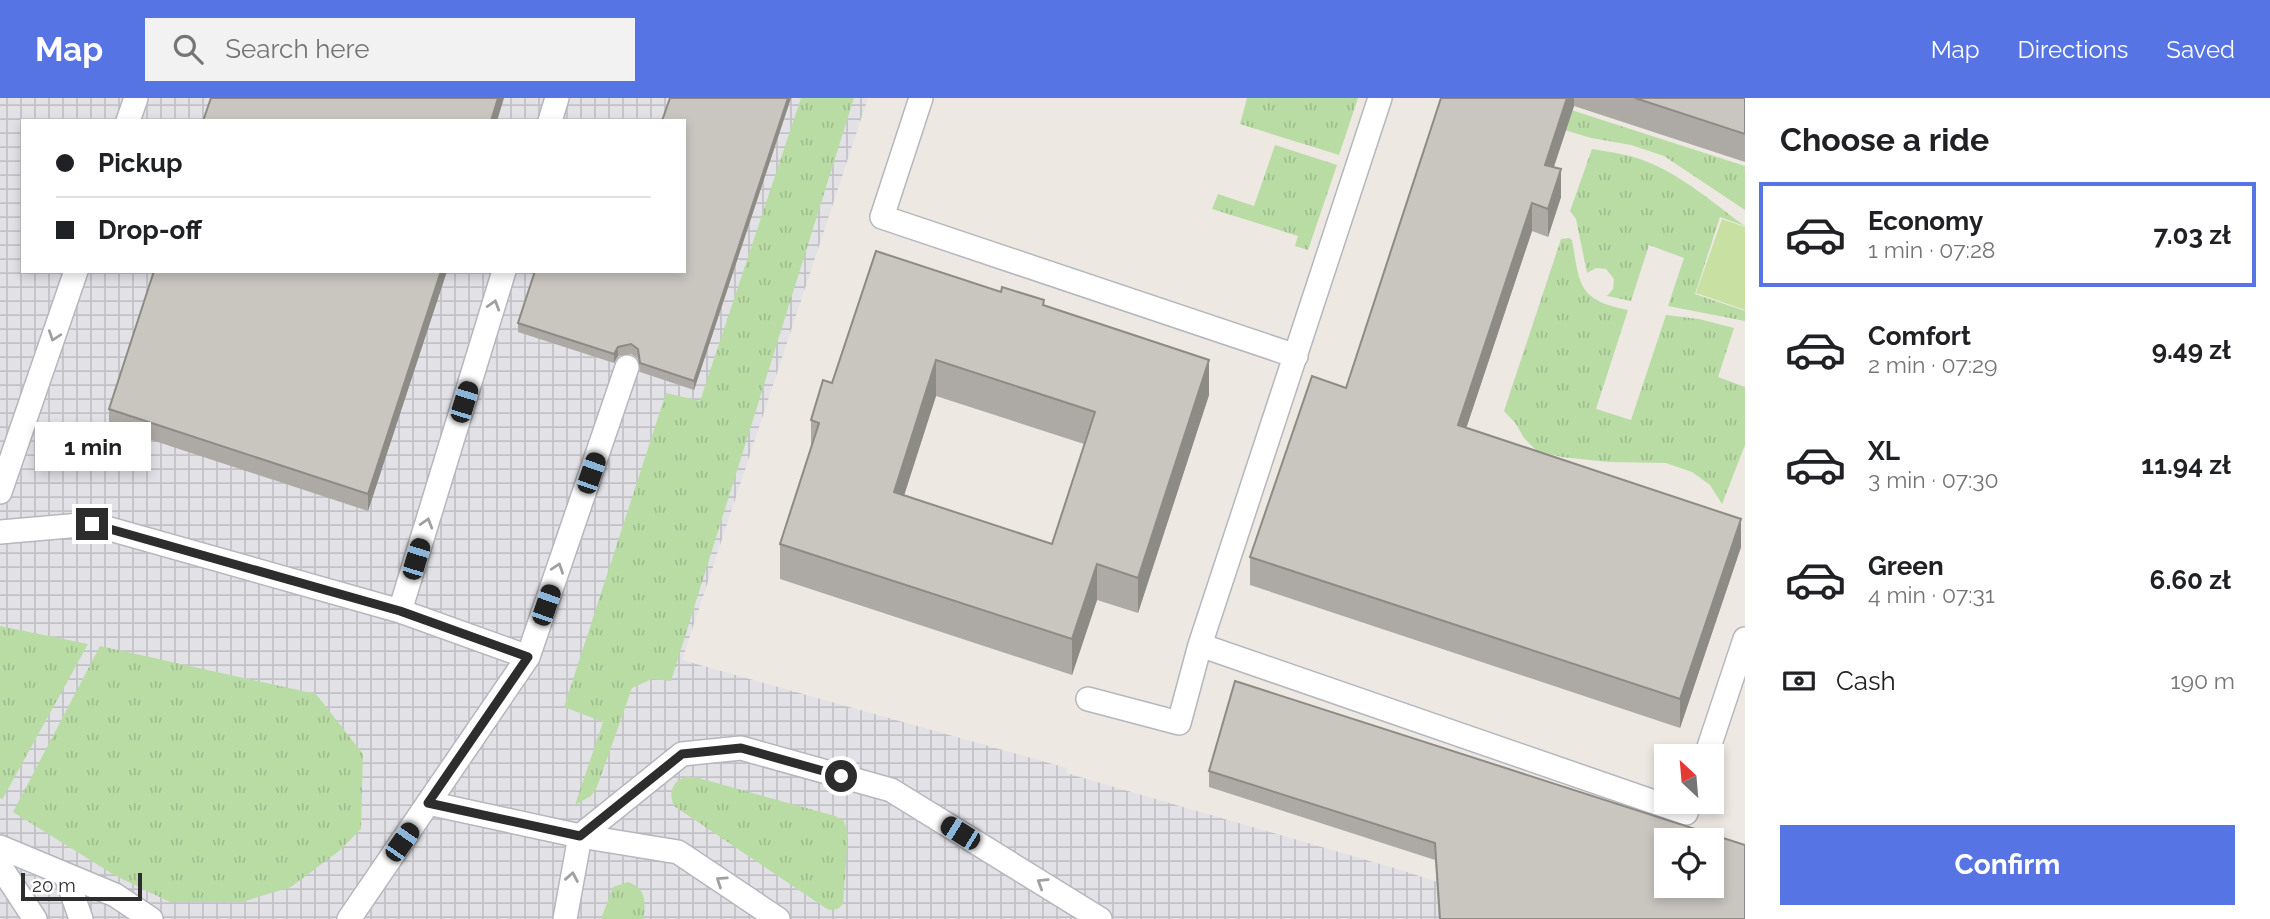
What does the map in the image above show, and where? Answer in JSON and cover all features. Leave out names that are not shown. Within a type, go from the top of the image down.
[{"type":"lane","points":[[129,119],[136,98]]},
{"type":"lane","points":[[551,119],[557,98]]},
{"type":"lane","points":[[920,98],[882,217],[1296,356]]},
{"type":"lane","points":[[1088,699],[1180,723],[1200,645],[1380,98]]},
{"type":"lane","points":[[0,492],[75,273]]},
{"type":"lane","points":[[400,611],[503,273]]},
{"type":"lane","points":[[349,919],[528,657],[627,367]]},
{"type":"lane","points":[[0,532],[92,524],[400,611],[528,657]]},
{"type":"lane","points":[[1710,744],[1745,639]]},
{"type":"lane","points":[[1200,645],[1654,802]]},
{"type":"lane","points":[[565,919],[580,836],[682,754],[741,748],[891,790],[1100,919]]},
{"type":"lane","points":[[428,803],[580,836],[678,852],[778,919]]},
{"type":"lane","points":[[0,847],[115,895],[151,919]]},
{"type":"lane","points":[[0,866],[35,919]]},
{"type":"lane","points":[[66,876],[82,919]]},
{"type":"shaded area","points":[[0,98],[868,98],[682,660],[1067,768],[1066,773],[1401,870],[1550,919],[0,919]]},
{"type":"green space","points":[[801,98],[854,98],[671,681],[652,679],[632,688],[597,787],[591,796],[575,805],[603,722],[564,707],[666,393],[700,401]]},
{"type":"green space","points":[[1247,98],[1358,98],[1339,155],[1240,124]]},
{"type":"green space","points":[[1534,98],[1745,166],[1745,210],[1664,156],[1631,145],[1591,138],[1548,125]]},
{"type":"green space","points":[[1275,145],[1337,165],[1308,250],[1295,246],[1298,236],[1212,209],[1218,194],[1254,206]]},
{"type":"green space","points":[[1592,149],[1632,157],[1659,167],[1697,190],[1745,226],[1720,217],[1695,294],[1745,311],[1745,321],[1668,306],[1684,258],[1649,245],[1631,301],[1607,296],[1613,289],[1614,279],[1606,269],[1596,268],[1587,273],[1576,219],[1570,211]]},
{"type":"green space","points":[[1722,219],[1745,227],[1745,310],[1696,293]]},
{"type":"green space","points":[[1561,239],[1572,240],[1580,280],[1590,296],[1628,310],[1596,409],[1631,420],[1666,315],[1699,319],[1734,328],[1718,377],[1745,387],[1745,445],[1722,504],[1710,485],[1692,472],[1666,463],[1608,462],[1562,457],[1537,451],[1504,411]]},
{"type":"green space","points":[[0,626],[88,644],[2,800],[0,797]]},
{"type":"green space","points":[[100,646],[316,694],[363,754],[361,829],[339,851],[291,887],[242,902],[170,902],[114,875],[13,812]]},
{"type":"green space","points":[[695,777],[835,816],[844,821],[848,835],[843,903],[836,909],[827,909],[674,806],[672,788],[677,781]]},
{"type":"green space","points":[[628,882],[642,892],[644,919],[601,919],[613,887]]},
{"type":"building","points":[[211,98],[498,98],[492,119],[204,119]]},
{"type":"building","points":[[670,98],[788,98],[694,381],[640,363],[638,349],[631,344],[618,347],[614,354],[518,323],[534,273],[686,273],[686,119],[663,119]]},
{"type":"building","points":[[1441,98],[1567,98],[1545,165],[1561,169],[1548,209],[1532,203],[1458,425],[1741,519],[1680,699],[1250,557],[1312,376],[1346,388]]},
{"type":"building","points":[[1635,98],[1745,98],[1745,134]]},
{"type":"building","points":[[876,251],[1001,292],[1002,287],[1044,300],[1043,305],[1209,360],[1138,578],[1097,564],[1072,639],[780,544],[819,423],[811,420],[823,380],[832,383]],"holes":[[[936,360],[1095,412],[1052,544],[894,492]]]},
{"type":"building","points":[[153,273],[440,273],[368,494],[109,409]]},
{"type":"building","points":[[1235,681],[1692,828],[1654,828],[1654,898],[1724,898],[1724,838],[1745,845],[1745,919],[1440,919],[1435,843],[1209,771]]},
{"type":"route","points":[[92,524],[400,611],[528,657],[428,803],[580,836],[682,754],[741,748],[841,776]]}]
